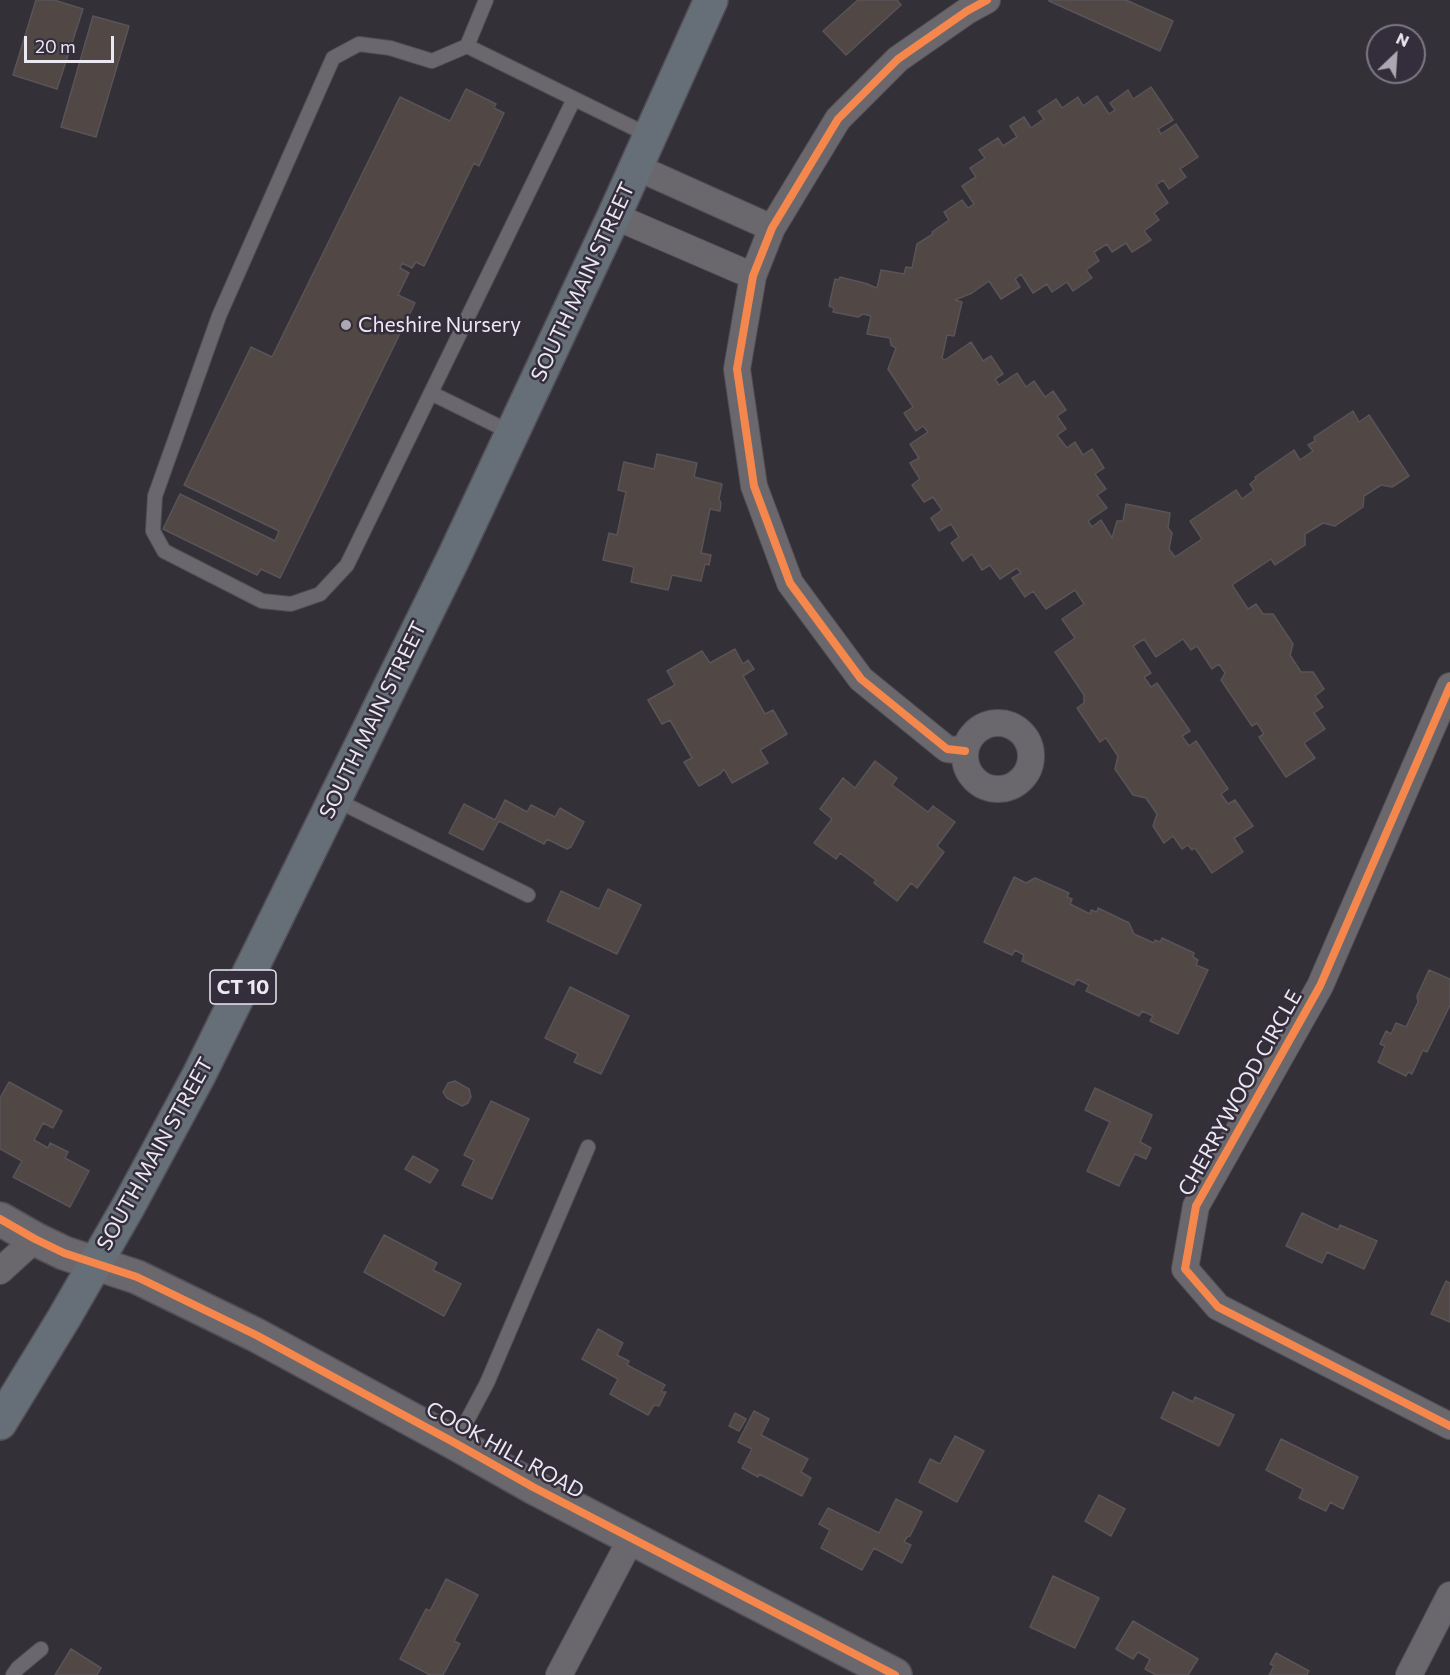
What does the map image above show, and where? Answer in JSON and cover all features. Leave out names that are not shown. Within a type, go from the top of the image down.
[{"type":"highway","name":"SOUTH MAIN STREET","points":[[0,1423],[128,1206],[199,1075],[453,559],[614,216],[711,0]]},
{"type":"street","points":[[965,751],[947,749],[861,679],[790,583],[754,486],[737,369],[753,276],[772,228],[838,119],[898,59],[967,10],[987,0]]},
{"type":"street","points":[[636,167],[772,228]]},
{"type":"street","points":[[614,216],[753,276]]},
{"type":"street","name":"CHERRYWOOD CIRCLE","points":[[1450,686],[1320,986],[1196,1206],[1185,1269],[1218,1307],[1450,1426]]},
{"type":"street","name":"COOK HILL ROAD","points":[[0,1219],[35,1239],[64,1252],[136,1277],[266,1340],[533,1487],[895,1675]]},
{"type":"street","points":[[0,1271],[35,1239]]},
{"type":"street","points":[[559,1675],[631,1539]]},
{"type":"street","points":[[1408,1675],[1450,1595]]},
{"type":"lane","points":[[486,0],[466,46],[432,61],[390,48],[359,44],[333,58],[219,316],[155,496],[153,531],[164,551],[262,601],[291,604],[320,594],[347,565],[574,99]]},
{"type":"lane","points":[[466,46],[650,136]]},
{"type":"lane","points":[[431,393],[512,433]]},
{"type":"lane","points":[[334,799],[528,895]]},
{"type":"lane","points":[[455,1443],[487,1383],[588,1147]]},
{"type":"lane","points":[[13,1675],[41,1648]]},
{"type":"building","points":[[36,0],[54,0],[83,9],[57,89],[13,75]]},
{"type":"building","points":[[858,0],[897,0],[901,5],[846,55],[823,31]]},
{"type":"building","points":[[1049,0],[1126,0],[1173,21],[1160,51]]},
{"type":"building","points":[[93,16],[129,26],[96,137],[61,127]]},
{"type":"building","points":[[1151,87],[1173,120],[1158,129],[1161,134],[1176,124],[1198,157],[1180,169],[1186,177],[1169,189],[1163,180],[1156,185],[1168,203],[1154,213],[1159,220],[1144,231],[1151,240],[1132,252],[1126,243],[1112,252],[1107,244],[1094,252],[1099,261],[1086,270],[1092,278],[1073,291],[1067,282],[1052,292],[1047,284],[1033,293],[1021,274],[1015,279],[1020,287],[1001,299],[989,281],[972,293],[955,300],[962,302],[954,336],[947,335],[942,358],[945,360],[971,342],[983,361],[991,356],[1003,374],[995,379],[999,385],[1017,373],[1026,387],[1034,381],[1045,397],[1053,391],[1066,410],[1057,416],[1066,429],[1057,435],[1067,448],[1075,442],[1083,455],[1092,449],[1104,468],[1095,474],[1106,489],[1097,495],[1107,508],[1088,521],[1092,527],[1101,520],[1112,538],[1117,521],[1123,521],[1126,504],[1170,513],[1168,528],[1172,533],[1169,549],[1175,557],[1202,539],[1190,521],[1236,490],[1242,499],[1254,490],[1250,484],[1256,479],[1255,477],[1294,450],[1300,460],[1313,451],[1308,445],[1315,441],[1314,437],[1353,411],[1359,422],[1369,415],[1409,476],[1392,487],[1381,485],[1364,496],[1363,507],[1335,526],[1323,523],[1305,534],[1305,545],[1275,565],[1271,559],[1232,585],[1248,609],[1256,604],[1263,614],[1273,614],[1293,644],[1290,655],[1301,672],[1313,672],[1324,689],[1315,696],[1323,707],[1314,713],[1325,729],[1304,743],[1315,758],[1286,777],[1259,737],[1264,734],[1257,723],[1252,726],[1221,680],[1225,673],[1219,664],[1212,669],[1197,646],[1191,650],[1183,639],[1156,657],[1144,639],[1133,646],[1151,673],[1144,677],[1151,687],[1157,683],[1190,731],[1182,736],[1189,746],[1196,741],[1228,789],[1221,794],[1228,804],[1235,800],[1253,826],[1234,838],[1243,852],[1212,873],[1195,848],[1192,850],[1188,845],[1182,849],[1173,836],[1164,843],[1153,826],[1157,814],[1146,798],[1133,795],[1115,769],[1118,756],[1106,738],[1100,742],[1077,708],[1084,703],[1084,695],[1055,652],[1075,638],[1062,619],[1084,604],[1075,590],[1046,609],[1033,591],[1025,597],[1012,578],[1021,573],[1017,568],[1000,579],[990,565],[982,570],[972,554],[963,561],[951,543],[959,537],[951,524],[939,531],[931,518],[942,510],[933,497],[924,502],[912,485],[920,479],[910,463],[919,458],[910,444],[928,432],[923,426],[916,431],[904,413],[913,407],[888,369],[896,348],[891,345],[890,338],[867,334],[871,316],[863,314],[858,317],[833,312],[834,308],[829,306],[835,279],[839,280],[840,277],[877,288],[881,270],[904,274],[906,267],[912,268],[917,244],[949,220],[944,212],[962,200],[968,208],[974,204],[962,186],[976,177],[970,168],[985,158],[979,150],[998,138],[1003,146],[1017,137],[1010,126],[1024,117],[1031,128],[1044,119],[1038,111],[1056,99],[1062,108],[1078,97],[1083,106],[1097,96],[1109,114],[1115,110],[1110,103],[1128,90],[1133,99]]},
{"type":"building","name":"Cheshire Nursery","points":[[466,89],[496,104],[494,108],[504,113],[479,166],[474,163],[424,266],[416,262],[412,268],[402,263],[400,268],[409,273],[398,295],[415,303],[280,578],[261,569],[257,575],[163,529],[180,494],[275,541],[279,531],[184,485],[251,347],[272,357],[400,97],[450,121]]},
{"type":"building","points":[[657,454],[697,463],[694,477],[722,484],[719,499],[720,511],[710,509],[701,553],[711,555],[709,565],[705,564],[701,581],[672,575],[668,590],[631,582],[634,567],[603,560],[609,533],[617,535],[626,492],[618,490],[624,462],[654,469]]},
{"type":"building","points":[[735,649],[743,664],[748,660],[754,669],[743,676],[765,714],[773,710],[787,734],[760,750],[768,763],[732,783],[724,769],[720,774],[699,786],[684,762],[692,758],[670,720],[662,724],[648,700],[675,685],[667,671],[702,651],[710,663]]},
{"type":"building","points":[[875,761],[897,778],[892,785],[928,812],[933,806],[955,822],[937,846],[944,852],[917,888],[911,883],[897,901],[874,883],[876,880],[840,853],[836,859],[814,843],[832,819],[820,809],[843,778],[855,788]]},
{"type":"building","points":[[505,800],[527,812],[531,805],[555,817],[560,808],[584,822],[571,847],[567,849],[547,839],[544,844],[499,821],[483,850],[449,833],[464,804],[495,820]]},
{"type":"building","points":[[1014,877],[1026,883],[1035,878],[1069,893],[1067,897],[1072,899],[1070,904],[1090,914],[1091,910],[1097,912],[1098,908],[1129,923],[1134,934],[1154,943],[1155,940],[1160,942],[1162,938],[1194,953],[1193,957],[1198,960],[1196,965],[1208,970],[1178,1034],[1150,1021],[1153,1016],[1142,1011],[1139,1016],[1086,991],[1089,985],[1077,979],[1074,985],[1022,961],[1024,955],[1015,950],[1012,955],[984,942]]},
{"type":"building","points":[[608,889],[641,905],[617,954],[547,921],[561,891],[599,909]]},
{"type":"building","points":[[1429,970],[1450,979],[1450,1005],[1427,1052],[1423,1050],[1412,1074],[1408,1072],[1406,1076],[1378,1062],[1385,1046],[1380,1044],[1386,1031],[1391,1034],[1396,1023],[1406,1027]]},
{"type":"building","points":[[570,987],[629,1016],[601,1074],[574,1062],[578,1054],[545,1038]]},
{"type":"building","points":[[455,1081],[469,1089],[471,1097],[468,1103],[462,1106],[447,1098],[443,1092],[448,1083]]},
{"type":"building","points":[[9,1082],[62,1111],[53,1128],[43,1123],[34,1140],[48,1148],[50,1143],[68,1152],[65,1158],[89,1171],[70,1207],[13,1177],[22,1161],[0,1149],[0,1098]]},
{"type":"building","points":[[1095,1088],[1152,1115],[1140,1142],[1151,1148],[1146,1159],[1135,1154],[1119,1186],[1087,1171],[1110,1122],[1085,1110]]},
{"type":"building","points":[[491,1101],[529,1119],[492,1199],[462,1185],[474,1160],[464,1155]]},
{"type":"building","points":[[413,1156],[438,1170],[430,1183],[405,1169]]},
{"type":"building","points":[[1302,1213],[1338,1230],[1340,1225],[1377,1241],[1364,1269],[1327,1252],[1322,1263],[1286,1246]]},
{"type":"building","points":[[384,1235],[437,1263],[433,1270],[461,1284],[444,1316],[364,1272]]},
{"type":"building","points":[[1446,1281],[1450,1283],[1450,1322],[1431,1314]]},
{"type":"building","points":[[598,1329],[623,1343],[617,1355],[629,1361],[627,1365],[665,1385],[661,1392],[666,1392],[659,1406],[654,1405],[648,1415],[610,1394],[618,1379],[582,1359]]},
{"type":"building","points":[[1173,1392],[1193,1402],[1195,1397],[1234,1415],[1219,1446],[1161,1418]]},
{"type":"building","points":[[754,1411],[769,1419],[761,1435],[808,1459],[801,1472],[811,1478],[802,1496],[742,1468],[752,1449],[738,1442]]},
{"type":"building","points":[[735,1413],[746,1419],[739,1431],[729,1426]]},
{"type":"building","points":[[955,1436],[984,1451],[957,1502],[919,1482],[930,1459],[940,1464]]},
{"type":"building","points":[[1281,1439],[1358,1477],[1343,1509],[1330,1502],[1326,1511],[1299,1498],[1303,1489],[1266,1470]]},
{"type":"building","points":[[1099,1495],[1125,1509],[1111,1536],[1085,1521]]},
{"type":"building","points":[[896,1499],[922,1512],[910,1536],[904,1542],[911,1545],[902,1563],[874,1548],[862,1570],[821,1548],[830,1530],[819,1524],[828,1508],[879,1533]]},
{"type":"building","points":[[1053,1576],[1099,1598],[1075,1648],[1030,1627]]},
{"type":"building","points":[[446,1579],[478,1595],[454,1641],[460,1644],[443,1675],[430,1675],[400,1659],[426,1609],[430,1611]]},
{"type":"building","points":[[1133,1621],[1198,1659],[1188,1675],[1156,1675],[1145,1669],[1150,1659],[1138,1652],[1133,1659],[1116,1649]]},
{"type":"building","points":[[71,1649],[101,1668],[97,1675],[55,1675]]},
{"type":"building","points":[[1276,1653],[1309,1671],[1307,1675],[1269,1675],[1274,1666],[1270,1664]]},
{"type":"cycle path","points":[[965,751],[947,749],[861,679],[790,583],[754,486],[737,369],[753,276],[772,228],[838,119],[898,59],[967,11],[987,0]]},
{"type":"cycle path","points":[[1450,686],[1320,986],[1196,1206],[1185,1269],[1218,1307],[1450,1426]]},
{"type":"cycle path","points":[[0,1219],[64,1253],[137,1277],[256,1335],[533,1487],[895,1675]]},
{"type":"place","name":"Cheshire Nursery","points":[[346,325]]}]
